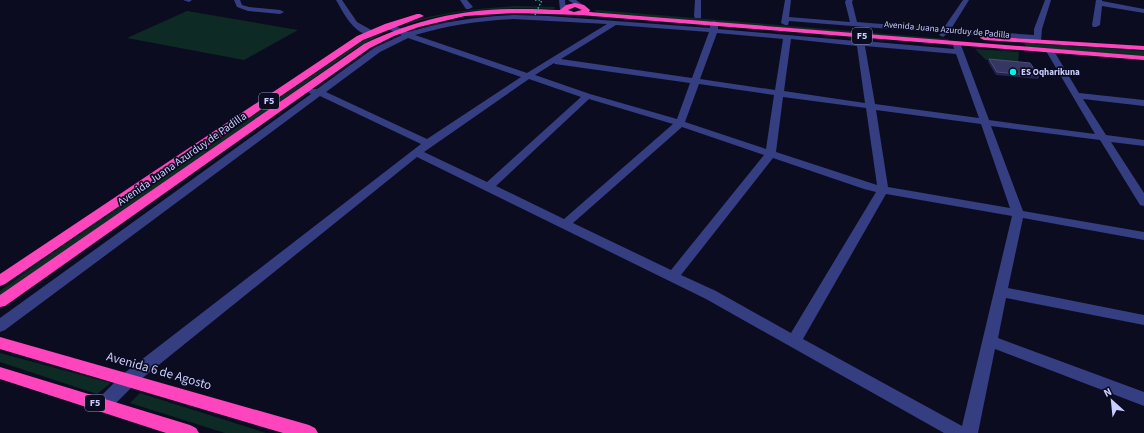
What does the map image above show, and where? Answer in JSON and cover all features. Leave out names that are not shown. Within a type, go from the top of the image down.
[{"type":"highway","name":"Avenida Juana Azurduy de Padilla","points":[[0,281],[351,44],[370,33],[422,15],[466,3],[566,5]]},
{"type":"highway","name":"Avenida Juana Azurduy de Padilla","points":[[0,302],[367,46],[445,17],[481,11],[518,10],[566,5]]},
{"type":"highway","name":"F5","points":[[566,5],[714,27],[858,35]]},
{"type":"highway","name":"Avenida Juana Azurduy de Padilla","points":[[581,8],[786,21],[945,33],[971,37],[1144,48]]},
{"type":"highway","points":[[971,37],[975,45]]},
{"type":"highway","points":[[1015,40],[1022,49]]},
{"type":"highway","name":"Avenida Juana Azurduy de Padilla","points":[[958,48],[975,45],[1144,58]]},
{"type":"highway","points":[[0,308],[22,288]]},
{"type":"highway","name":"Avenida 6 de Agosto","points":[[0,343],[309,433]]},
{"type":"highway","name":"F5","points":[[0,373],[190,433]]},
{"type":"street","points":[[237,0],[239,6],[248,9],[280,12]]},
{"type":"street","points":[[339,0],[354,24],[370,33]]},
{"type":"street","points":[[698,0],[698,16]]},
{"type":"street","points":[[788,0],[786,21],[858,35],[958,48],[1018,214],[969,433]]},
{"type":"street","points":[[794,341],[883,189],[871,107],[858,35],[848,2],[850,0]]},
{"type":"street","points":[[945,33],[966,0]]},
{"type":"street","points":[[1038,38],[1038,29],[1048,0]]},
{"type":"street","points":[[1096,25],[1099,2],[1144,11]]},
{"type":"street","points":[[566,5],[581,8]]},
{"type":"street","points":[[0,326],[376,50],[408,32],[446,24],[489,18],[526,17],[614,23],[714,27],[787,37],[945,33],[1038,38]]},
{"type":"street","points":[[103,405],[129,380],[428,143],[532,74],[614,23]]},
{"type":"street","points":[[388,26],[634,109]]},
{"type":"street","points":[[565,224],[680,123],[714,27]]},
{"type":"street","points":[[673,276],[771,154],[787,37]]},
{"type":"street","points":[[1015,40],[1038,38]]},
{"type":"street","points":[[1050,51],[1144,202]]},
{"type":"street","points":[[555,61],[871,107],[1144,143]]},
{"type":"street","points":[[532,74],[587,96],[680,123],[868,187],[1144,236]]},
{"type":"street","points":[[304,90],[318,92],[428,143]]},
{"type":"street","points":[[1076,95],[1144,103]]},
{"type":"street","points":[[488,186],[587,96]]},
{"type":"street","points":[[416,152],[712,295],[960,433]]},
{"type":"street","points":[[1001,292],[1144,320]]},
{"type":"street","points":[[990,341],[1144,399]]},
{"type":"path","points":[[535,0],[542,0],[535,15]]},
{"type":"green space","points":[[517,6],[555,7],[554,9],[517,8],[480,10],[444,15],[408,24],[405,23],[461,11]]},
{"type":"green space","points":[[596,10],[948,39],[949,41],[595,12]]},
{"type":"green space","points":[[187,11],[298,30],[244,60],[127,38]]},
{"type":"green space","points":[[384,31],[387,31],[355,49],[0,298],[0,291],[43,260],[362,42]]},
{"type":"green space","points":[[1024,43],[1144,51],[1144,56],[1026,47]]},
{"type":"green space","points":[[975,49],[1019,52],[1018,62],[986,60]]},
{"type":"green space","points":[[0,353],[111,383],[97,394],[0,362]]},
{"type":"green space","points":[[140,393],[266,433],[225,433],[130,403]]},
{"type":"building","points":[[989,59],[1030,63],[1039,76],[997,72]]},
{"type":"place","name":"ES Oqharikuna","points":[[1013,72]]}]
